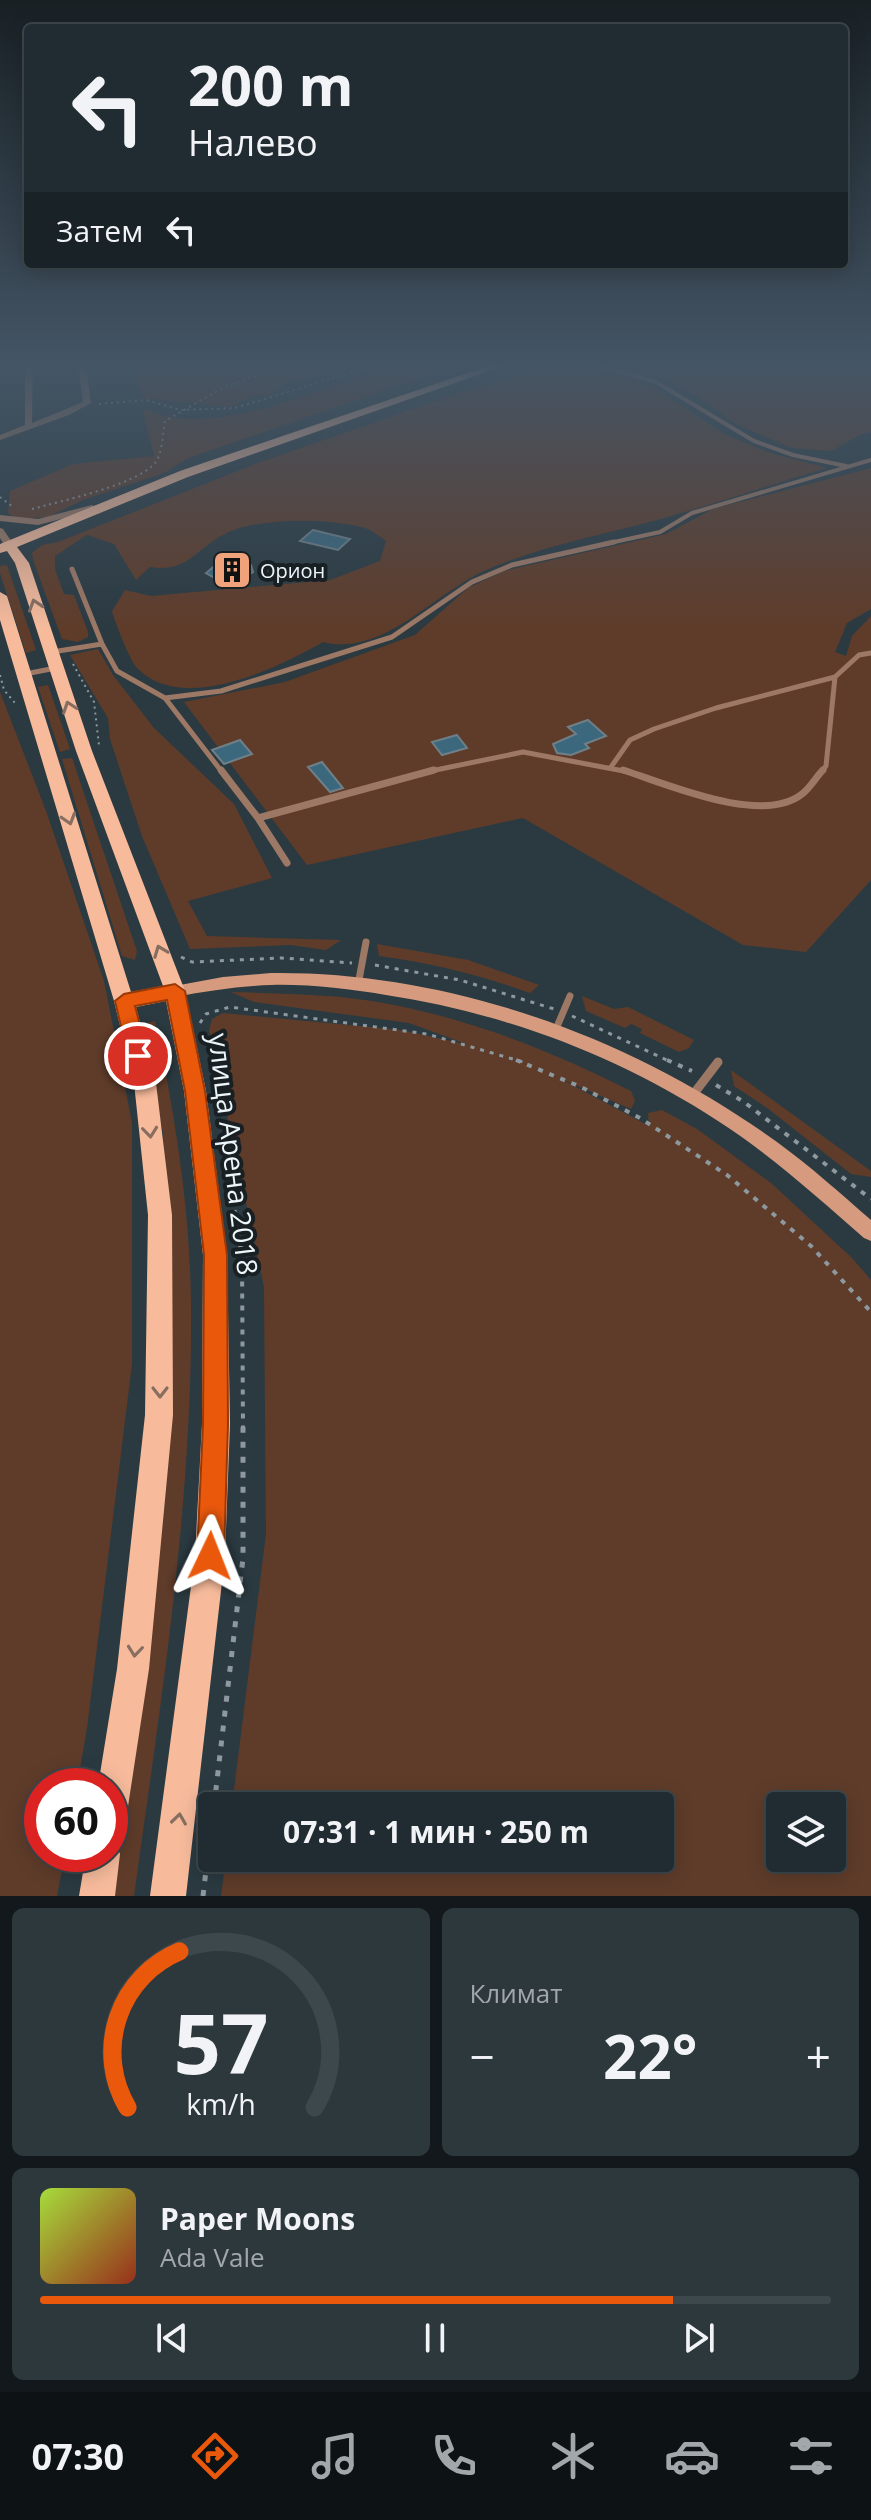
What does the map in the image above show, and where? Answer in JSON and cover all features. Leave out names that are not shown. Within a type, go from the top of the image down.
[{"type":"main road","points":[[5,547],[104,504],[251,452]]},
{"type":"main road","points":[[25,573],[30,549],[39,541],[104,504]]},
{"type":"main road","name":"улица Арена 2018","points":[[5,547],[25,573],[58,660],[84,751],[175,991],[195,1091],[215,1255],[216,1424],[210,1556],[168,1896]]},
{"type":"main road","points":[[0,596],[124,1001],[145,1083],[160,1215],[159,1415],[133,1669],[117,1768]]},
{"type":"main road","points":[[124,1001],[272,979],[415,992],[560,1021],[692,1096],[770,1146],[871,1232]]},
{"type":"main road","points":[[97,1896],[100,1872]]},
{"type":"street","points":[[0,518],[38,522],[104,504]]},
{"type":"street","points":[[0,531],[5,547]]},
{"type":"lane","points":[[786,452],[849,466]]},
{"type":"lane","points":[[165,698],[221,691],[392,637],[472,582],[512,565],[660,532],[692,513],[871,460]]},
{"type":"lane","points":[[72,569],[102,644],[117,671],[165,698],[258,818],[287,863]]},
{"type":"lane","points":[[25,674],[102,644]]},
{"type":"lane","points":[[611,767],[630,740],[654,729],[716,708],[835,677],[859,655],[871,653]]},
{"type":"lane","points":[[258,818],[445,767],[523,752],[611,767],[718,801],[765,807],[801,795],[826,766],[835,677]]},
{"type":"lane","points":[[358,985],[366,942]]},
{"type":"lane","points":[[560,1021],[570,996]]},
{"type":"lane","points":[[692,1096],[718,1062]]},
{"type":"path","points":[[31,509],[150,469],[158,452]]},
{"type":"path","points":[[0,497],[15,509]]},
{"type":"path","points":[[58,660],[88,685],[101,720],[99,747]]},
{"type":"path","points":[[180,957],[192,962],[282,958],[361,964],[460,980],[560,1021],[684,1066],[744,1102],[871,1199]]},
{"type":"path","points":[[198,1027],[206,1014],[230,1007],[427,1034],[528,1063],[640,1118],[727,1175],[811,1246],[871,1312]]},
{"type":"path","points":[[216,1792],[243,1558],[242,1257],[222,1137]]},
{"type":"path","points":[[203,1896],[206,1872]]},
{"type":"shaded area","points":[[153,452],[204,452],[188,458],[164,473],[83,500],[48,517],[17,519],[8,513],[10,491],[73,464],[154,456]]},
{"type":"shaded area","points":[[288,452],[769,452],[827,468],[675,515],[525,555],[465,581],[387,632],[345,644],[323,642],[256,674],[204,687],[179,687],[156,681],[137,668],[112,611],[125,590],[151,596],[330,580],[380,561],[386,541],[365,528],[332,522],[255,524],[225,534],[183,563],[163,568],[150,567],[136,580],[114,544],[87,535],[55,556],[55,569],[64,594],[74,595],[88,632],[88,637],[78,642],[62,639],[32,553],[42,545],[58,542]]},
{"type":"shaded area","points":[[871,468],[871,609],[847,623],[835,652],[846,656],[852,636],[871,616],[871,880],[806,952],[743,945],[523,818],[307,865],[184,702],[285,682],[415,635],[468,588],[504,571],[666,534],[713,509]]},
{"type":"shaded area","points":[[7,565],[36,650],[26,653],[0,573],[0,566]]},
{"type":"shaded area","points":[[98,649],[113,675],[154,728],[234,804],[272,878],[188,901],[207,936],[341,940],[326,950],[291,945],[190,949],[142,836],[110,739],[108,718],[70,655]]},
{"type":"shaded area","points":[[48,685],[70,749],[60,752],[38,687]]},
{"type":"shaded area","points":[[0,692],[46,811],[104,981],[132,1123],[132,1364],[80,1768],[24,1768],[24,1872],[62,1872],[57,1896],[0,1896]]},
{"type":"shaded area","points":[[72,758],[137,951],[135,960],[122,956],[62,759]]},
{"type":"shaded area","points":[[377,944],[468,960],[539,985],[530,993],[456,970],[379,956]]},
{"type":"shaded area","points":[[231,992],[327,996],[379,1002],[454,1019],[562,1058],[631,1091],[635,1101],[631,1109],[561,1079],[649,1126],[648,1113],[662,1110],[697,1129],[771,1183],[852,1258],[871,1280],[871,1896],[221,1896],[224,1872],[674,1872],[674,1792],[234,1792],[266,1534],[264,1287],[209,1030],[212,1019],[223,1013],[401,1030],[469,1045],[409,1023],[254,1002]]},
{"type":"shaded area","points":[[582,996],[614,1009],[628,1007],[694,1040],[689,1048],[679,1052],[640,1033],[642,1029],[631,1024],[625,1028],[586,1011]]},
{"type":"shaded area","points":[[155,1021],[175,1126],[188,1233],[190,1378],[187,1452],[173,1601],[134,1896],[111,1896],[115,1872],[128,1872],[128,1793],[147,1677],[172,1386],[163,1133],[141,1024]]},
{"type":"shaded area","points":[[731,1070],[871,1171],[871,1177],[851,1174],[766,1107],[734,1086]]},
{"type":"building","points":[[313,530],[350,539],[338,550],[300,541]]},
{"type":"building","name":"Орион","points":[[230,560],[251,565],[253,572],[236,582],[220,581],[206,573],[217,564]]},
{"type":"building","points":[[588,720],[606,736],[585,744],[589,748],[571,755],[557,753],[553,744],[576,734],[568,727]]},
{"type":"building","points":[[457,735],[467,748],[442,755],[432,742]]},
{"type":"building","points":[[240,740],[252,754],[224,764],[212,750]]},
{"type":"building","points":[[322,762],[343,788],[330,792],[308,767]]},
{"type":"place","name":"Орион","points":[[232,570]]},
{"type":"route","points":[[138,1056],[124,1001],[175,991],[195,1091],[215,1255],[216,1424],[210,1556]]}]
